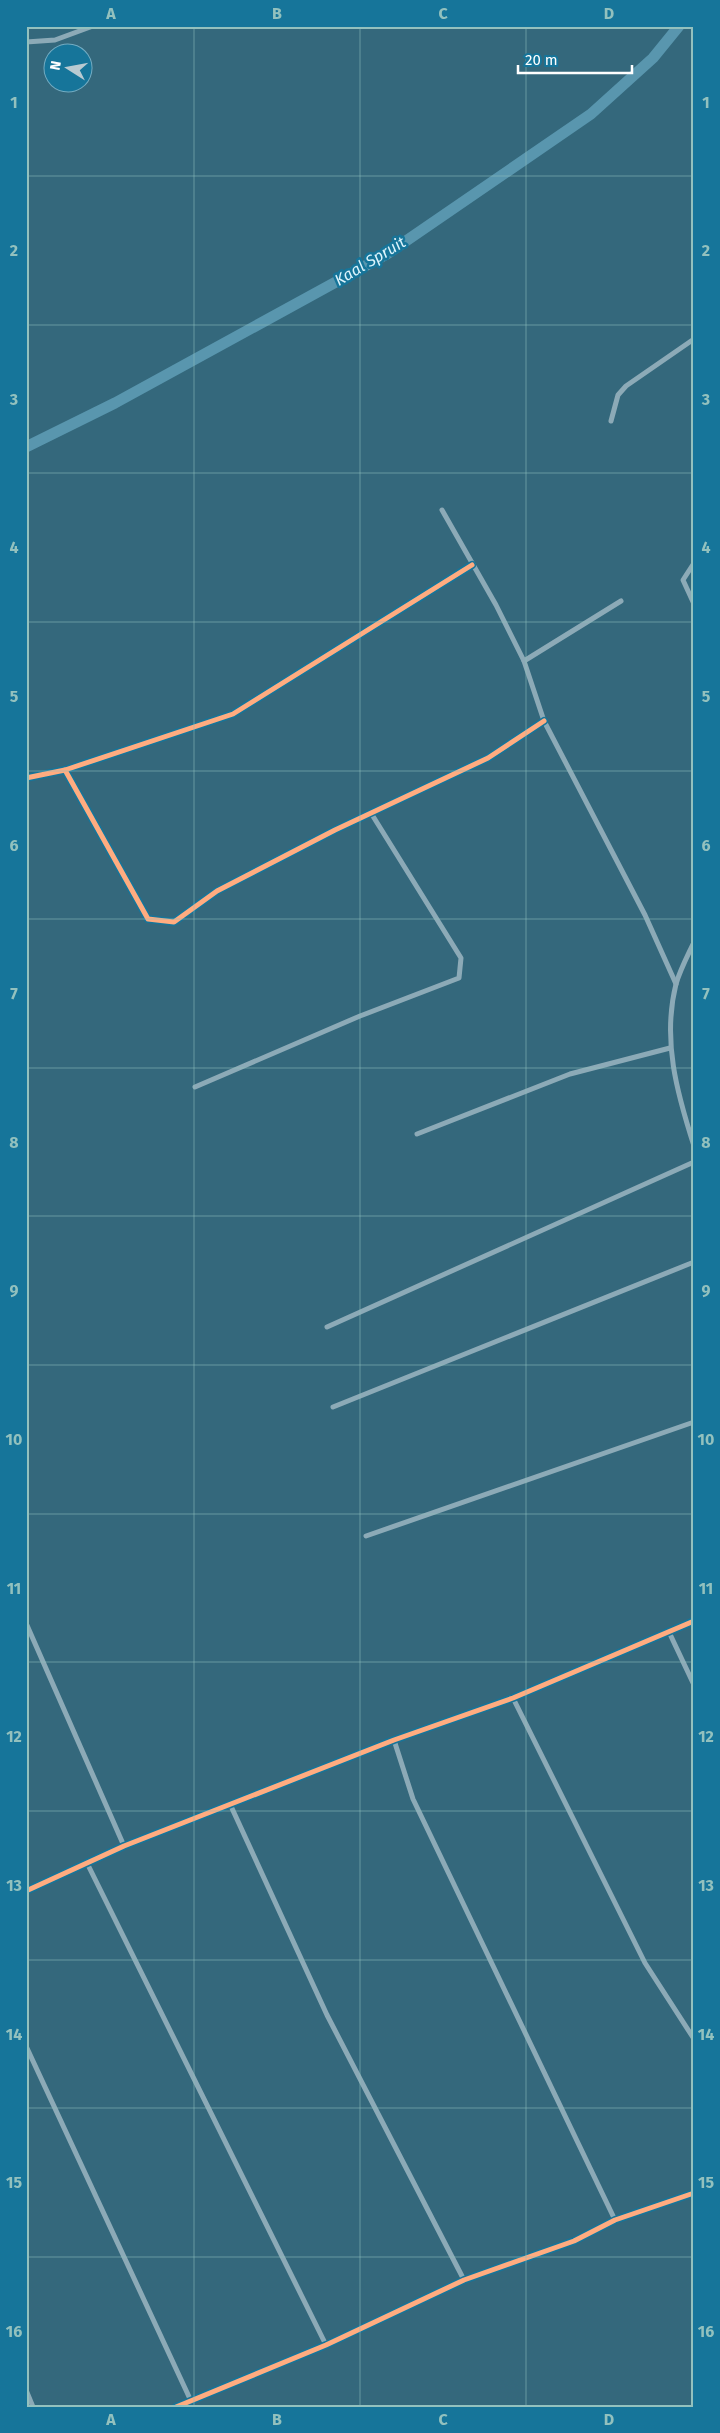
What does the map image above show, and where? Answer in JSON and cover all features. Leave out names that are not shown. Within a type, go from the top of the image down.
[{"type":"street","points":[[26,42],[55,40],[93,26]]},
{"type":"street","points":[[611,421],[618,395],[626,386],[694,339]]},
{"type":"street","points":[[442,510],[496,605],[524,662],[544,721],[645,916],[676,984]]},
{"type":"street","points":[[694,563],[683,580],[694,604]]},
{"type":"street","points":[[26,778],[65,770],[233,714],[472,565]]},
{"type":"street","points":[[524,662],[621,600]]},
{"type":"street","points":[[65,770],[148,919],[174,922],[217,891],[371,813],[488,758],[544,721]]},
{"type":"street","points":[[195,1086],[360,1016],[458,978],[461,958],[371,813]]},
{"type":"street","points":[[694,942],[676,984],[671,1020],[670,1048],[675,1080],[694,1146]]},
{"type":"street","points":[[417,1134],[570,1074],[670,1048]]},
{"type":"street","points":[[327,1327],[694,1162]]},
{"type":"street","points":[[333,1407],[694,1262]]},
{"type":"street","points":[[366,1536],[694,1422]]},
{"type":"street","points":[[26,1891],[124,1846],[394,1740],[513,1698],[694,1621]]},
{"type":"street","points":[[26,1623],[124,1846]]},
{"type":"street","points":[[669,1632],[694,1685]]},
{"type":"street","points":[[513,1698],[645,1963],[694,2038]]},
{"type":"street","points":[[394,1740],[413,1799],[615,2220]]},
{"type":"street","points":[[230,1804],[327,2015],[464,2280]]},
{"type":"street","points":[[87,1863],[326,2345]]},
{"type":"street","points":[[26,2046],[191,2401]]},
{"type":"street","points":[[176,2407],[326,2345],[464,2280],[574,2241],[615,2220],[694,2193]]},
{"type":"street","points":[[26,2390],[33,2407]]},
{"type":"waterway","name":"Kaal Spruit","points":[[26,447],[115,403],[387,254],[591,114],[653,58],[679,26]]},
{"type":"cycle path","points":[[26,778],[65,770],[233,714],[472,565]]},
{"type":"cycle path","points":[[65,770],[148,919],[174,922],[217,891],[335,830],[488,758],[544,721]]},
{"type":"cycle path","points":[[26,1891],[124,1846],[394,1740],[513,1698],[694,1621]]},
{"type":"cycle path","points":[[176,2407],[326,2345],[464,2280],[574,2241],[615,2220],[694,2193]]}]
